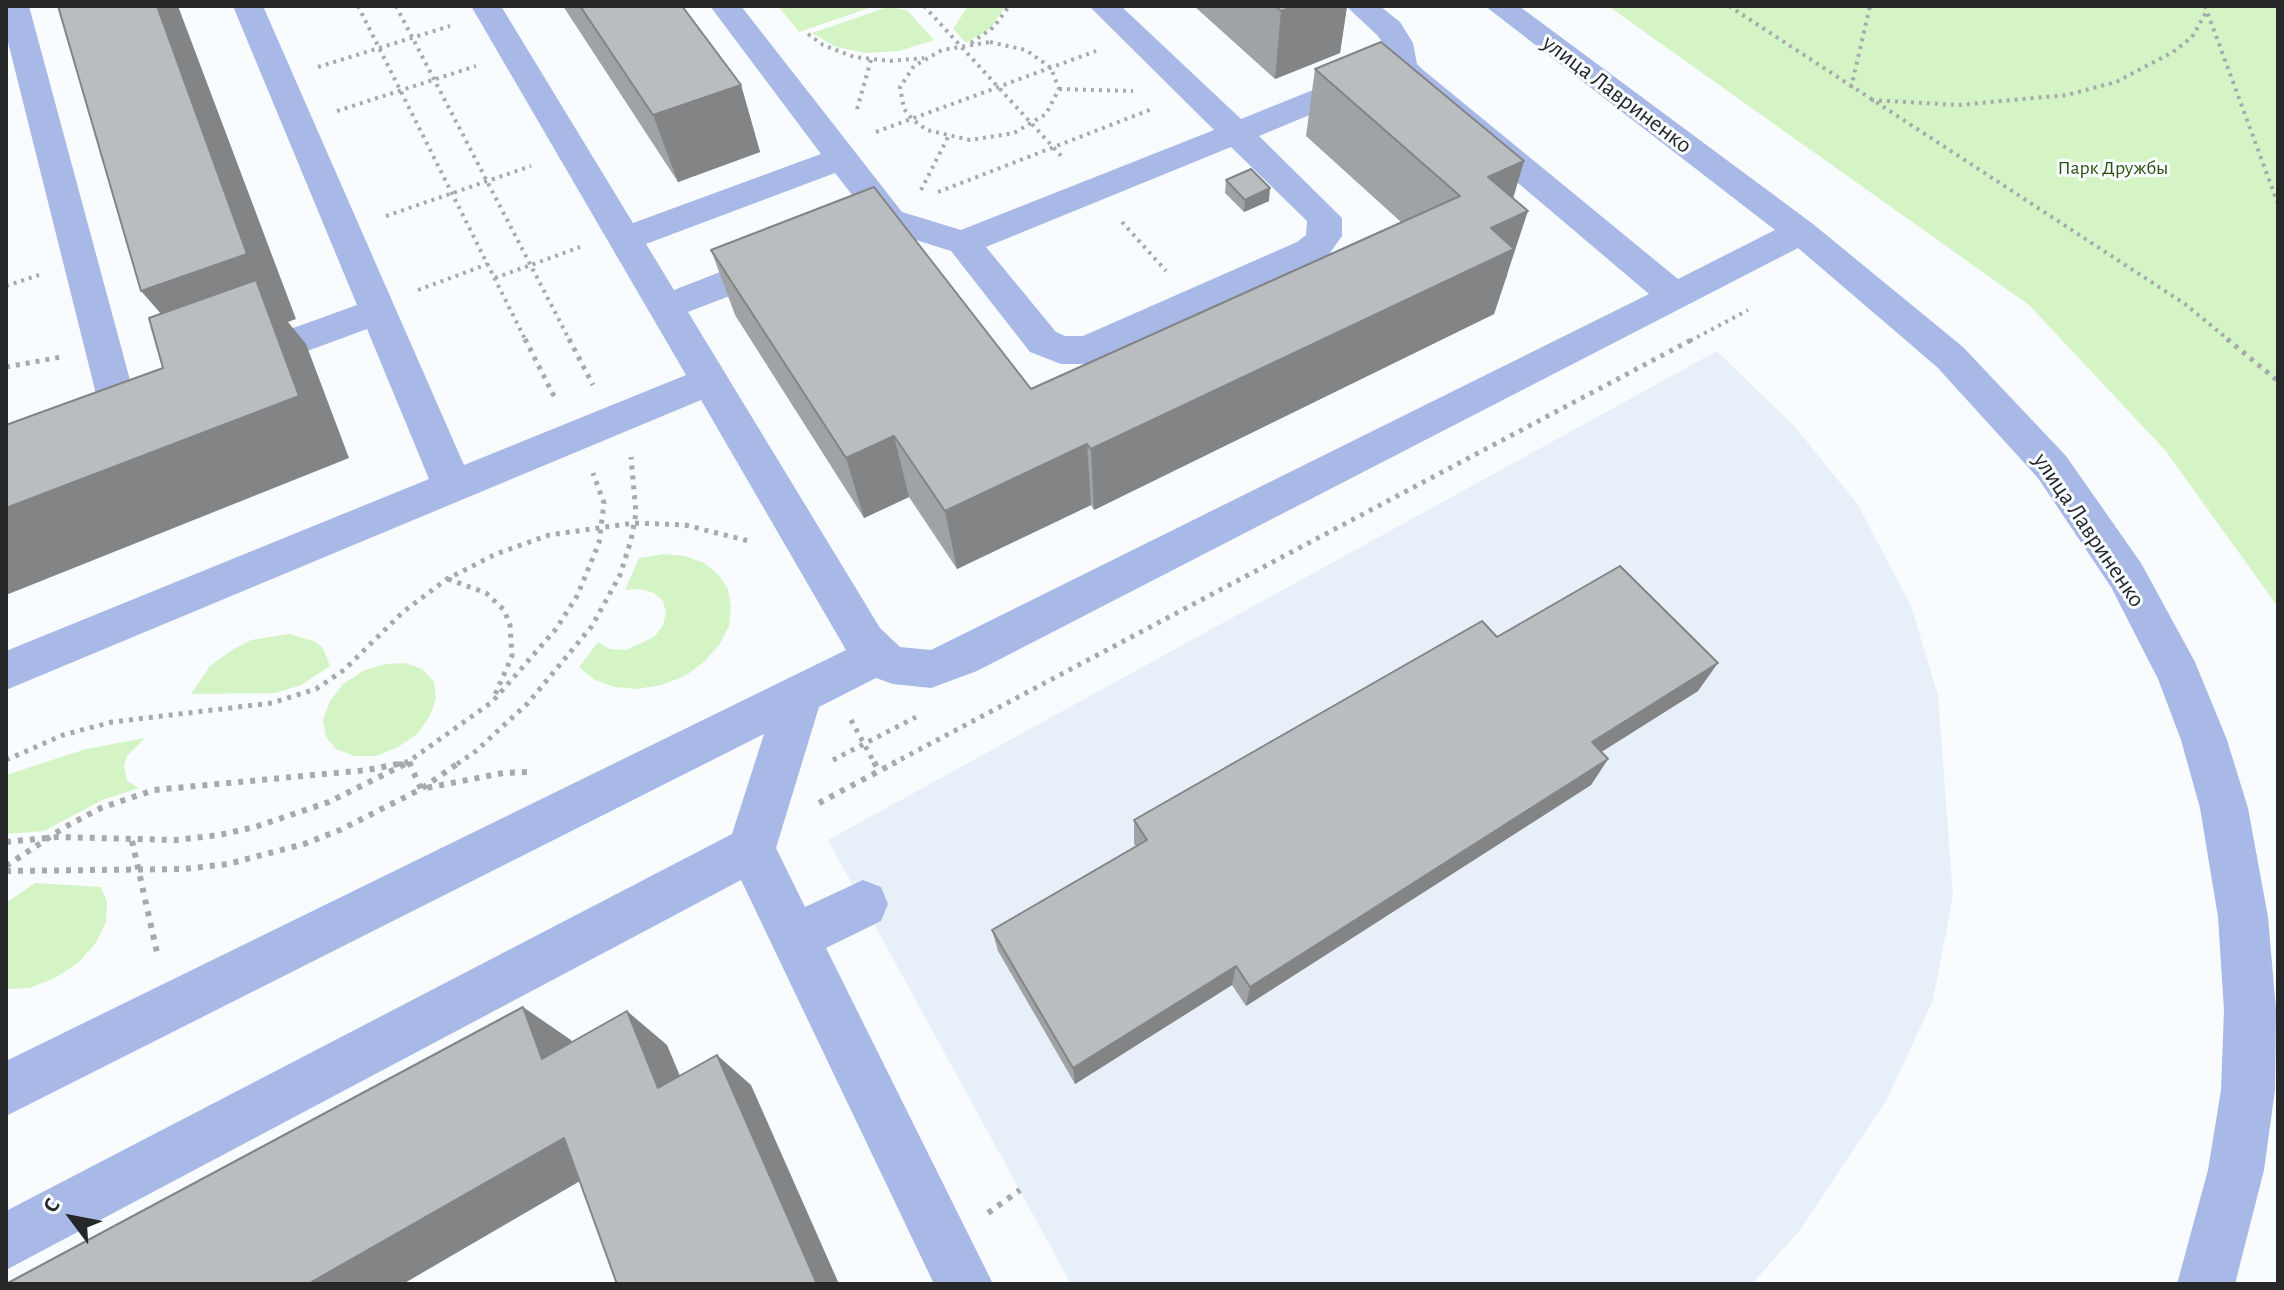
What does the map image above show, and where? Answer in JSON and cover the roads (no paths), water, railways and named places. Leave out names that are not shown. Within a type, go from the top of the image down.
[{"type":"street","points":[[14,6],[119,406]]},
{"type":"street","points":[[248,6],[453,487]]},
{"type":"street","points":[[725,6],[841,150],[888,216],[963,243],[1043,342],[1061,350],[1087,350],[1310,251],[1324,236],[1325,218],[1104,6]]},
{"type":"street","points":[[1361,6],[1389,29],[1398,43],[1402,66],[1675,296]]},
{"type":"street","name":"улица Лавриненко","points":[[1500,6],[1801,232],[1950,357],[2052,467],[2126,575],[2179,676],[2204,740],[2224,808],[2238,886],[2250,1010],[2248,1090],[2236,1170],[2206,1284]]},
{"type":"street","points":[[488,10],[864,641],[877,656],[893,665],[913,670],[931,669],[961,658],[1801,232]]},
{"type":"street","points":[[963,243],[1402,66]]},
{"type":"street","points":[[623,236],[841,150]]},
{"type":"street","points":[[665,307],[805,253]]},
{"type":"street","points":[[219,369],[376,308]]},
{"type":"street","points":[[6,671],[709,381]]},
{"type":"street","points":[[6,1089],[877,656]]},
{"type":"street","points":[[6,1242],[752,843],[814,687]]},
{"type":"street","points":[[752,843],[795,938],[964,1284]]},
{"type":"street","points":[[795,938],[863,904]]},
{"type":"park label","name":"Парк Дружбы","points":[[2113,168]]}]
